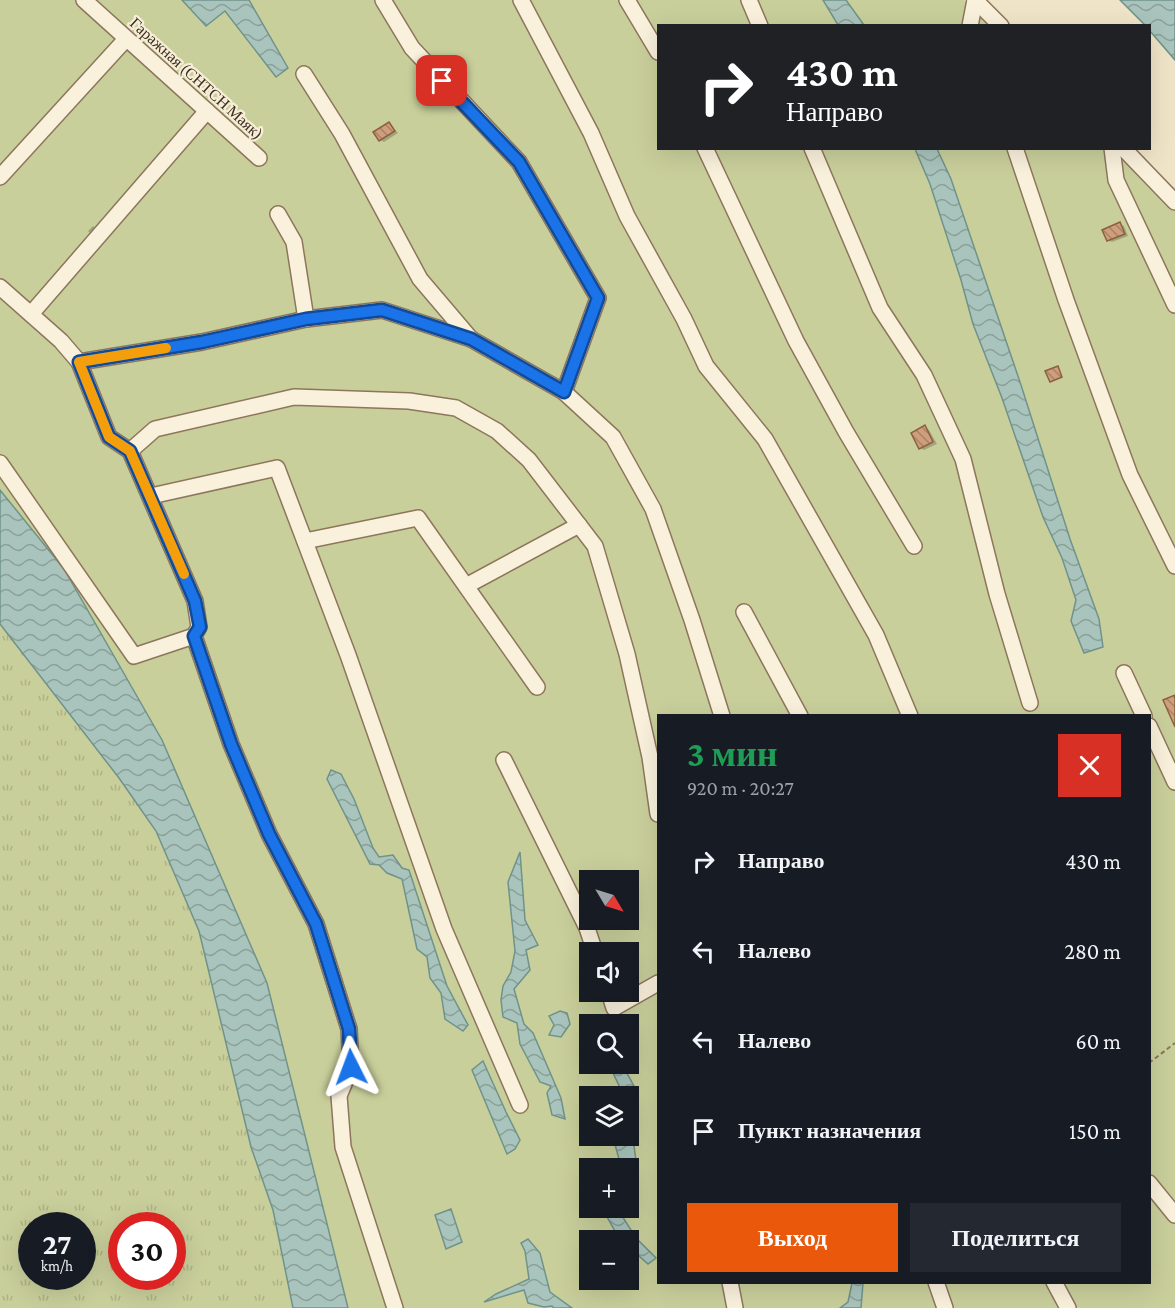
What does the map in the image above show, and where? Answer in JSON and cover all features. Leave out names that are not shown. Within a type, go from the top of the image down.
[{"type":"street","name":"Гаражная (СНТСН Маяк)","points":[[84,0],[259,158]]},
{"type":"street","points":[[383,0],[412,48],[519,162],[598,298],[564,392]]},
{"type":"street","points":[[520,0],[591,133],[627,216],[684,319],[706,366],[765,439],[876,635],[909,714]]},
{"type":"street","points":[[627,0],[657,50]]},
{"type":"street","points":[[749,0],[759,24]]},
{"type":"street","points":[[970,24],[975,0]]},
{"type":"street","points":[[975,0],[999,24]]},
{"type":"street","points":[[0,177],[126,39]]},
{"type":"street","points":[[304,74],[342,134],[420,279],[471,339]]},
{"type":"street","points":[[31,314],[207,111]]},
{"type":"street","points":[[706,150],[796,341],[887,504],[914,546]]},
{"type":"street","points":[[813,150],[880,308],[924,375],[963,459],[997,594],[1030,703]]},
{"type":"street","points":[[1017,150],[1065,300],[1130,475],[1175,566]]},
{"type":"street","points":[[1112,150],[1116,180],[1175,305]]},
{"type":"street","points":[[1125,150],[1175,202]]},
{"type":"street","points":[[278,214],[294,242],[306,319]]},
{"type":"street","points":[[0,287],[61,341],[79,362],[109,437],[130,451],[195,601],[200,627],[194,636],[134,656],[0,463]]},
{"type":"street","points":[[79,362],[202,342],[306,319],[382,310],[471,339],[564,392],[613,437],[653,509],[692,620],[721,714]]},
{"type":"street","points":[[130,451],[155,429],[294,397],[409,401],[456,408],[497,431],[529,460],[595,546],[627,654],[650,757],[657,807]]},
{"type":"street","points":[[151,496],[277,468],[348,655],[444,929],[520,1105]]},
{"type":"street","points":[[305,541],[418,518],[537,687]]},
{"type":"street","points":[[466,586],[579,525]]},
{"type":"street","points":[[744,612],[799,714]]},
{"type":"street","points":[[194,636],[231,744],[269,834],[316,924],[349,1029],[351,1067],[339,1096],[343,1147],[395,1308]]},
{"type":"street","points":[[1124,673],[1143,714]]},
{"type":"street","points":[[1151,730],[1175,782]]},
{"type":"street","points":[[504,760],[587,928],[592,942]]},
{"type":"street","points":[[639,994],[657,984]]},
{"type":"street","points":[[612,1002],[614,1008],[625,1002]]},
{"type":"street","points":[[1151,1186],[1175,1215]]},
{"type":"street","points":[[730,1284],[735,1308]]},
{"type":"street","points":[[937,1284],[945,1308]]},
{"type":"street","points":[[1055,1284],[1068,1308]]},
{"type":"path","points":[[1151,1061],[1175,1043]]},
{"type":"green space","points":[[0,0],[964,0],[990,24],[657,24],[657,150],[1117,150],[1175,207],[1175,1308],[348,1308],[267,983],[162,740],[64,569],[0,490]]},
{"type":"green space","points":[[0,624],[119,778],[156,831],[199,931],[251,1147],[273,1210],[293,1308],[0,1308]]},
{"type":"water","points":[[182,0],[249,0],[288,68],[276,77],[225,11],[206,26]]},
{"type":"water","points":[[823,0],[846,0],[863,24],[837,24]]},
{"type":"water","points":[[1120,0],[1175,0],[1175,60],[1151,32],[1151,24],[1144,24]]},
{"type":"water","points":[[915,150],[937,150],[951,179],[1021,385],[1070,539],[1099,619],[1103,647],[1084,653],[1071,621],[1076,600],[1062,558],[1043,517],[1002,398],[973,324],[930,184]]},
{"type":"water","points":[[0,490],[64,569],[162,740],[267,983],[348,1308],[293,1308],[273,1210],[251,1147],[199,931],[156,831],[119,778],[0,624]]},
{"type":"water","points":[[331,770],[341,774],[379,857],[393,855],[402,868],[409,870],[447,986],[468,1025],[463,1031],[445,1019],[441,993],[430,978],[427,957],[417,949],[402,879],[387,873],[379,865],[370,864],[327,779]]},
{"type":"water","points":[[520,852],[525,920],[538,945],[526,950],[530,970],[514,989],[524,1024],[533,1033],[561,1098],[565,1119],[552,1115],[547,1093],[551,1086],[540,1082],[520,1044],[517,1023],[503,1017],[501,1000],[503,986],[511,972],[515,951],[508,882]]},
{"type":"water","points":[[560,1011],[567,1013],[570,1024],[561,1037],[549,1035],[554,1025],[549,1016]]},
{"type":"water","points":[[483,1061],[520,1140],[515,1149],[507,1154],[472,1070]]},
{"type":"water","points":[[613,1074],[627,1074],[634,1086],[619,1086]]},
{"type":"water","points":[[615,1146],[634,1146],[636,1158],[619,1158]]},
{"type":"water","points":[[451,1209],[462,1242],[446,1249],[435,1215]]},
{"type":"water","points":[[608,1218],[623,1218],[631,1230],[614,1230]]},
{"type":"water","points":[[528,1239],[540,1253],[550,1292],[572,1308],[544,1307],[528,1303],[524,1290],[484,1302],[529,1279],[525,1251],[521,1243]]},
{"type":"water","points":[[639,1241],[656,1258],[648,1264],[639,1256]]},
{"type":"water","points":[[852,1284],[863,1284],[861,1308],[840,1308],[848,1302]]},
{"type":"building","points":[[389,122],[395,131],[379,141],[373,132]]},
{"type":"building","points":[[1120,222],[1125,234],[1107,241],[1102,230]]},
{"type":"building","points":[[1058,366],[1062,377],[1050,382],[1045,371]]},
{"type":"building","points":[[925,425],[933,442],[919,449],[911,433]]},
{"type":"building","points":[[1175,695],[1175,727],[1163,700]]},
{"type":"slow traffic","points":[[166,348],[79,362],[109,437],[130,451],[184,574]]},
{"type":"route","points":[[351,1067],[349,1029],[316,924],[269,834],[231,744],[194,636],[200,627],[195,601],[130,451],[109,437],[79,362],[202,342],[306,319],[382,310],[471,339],[564,392],[598,298],[519,162],[442,81]]}]
